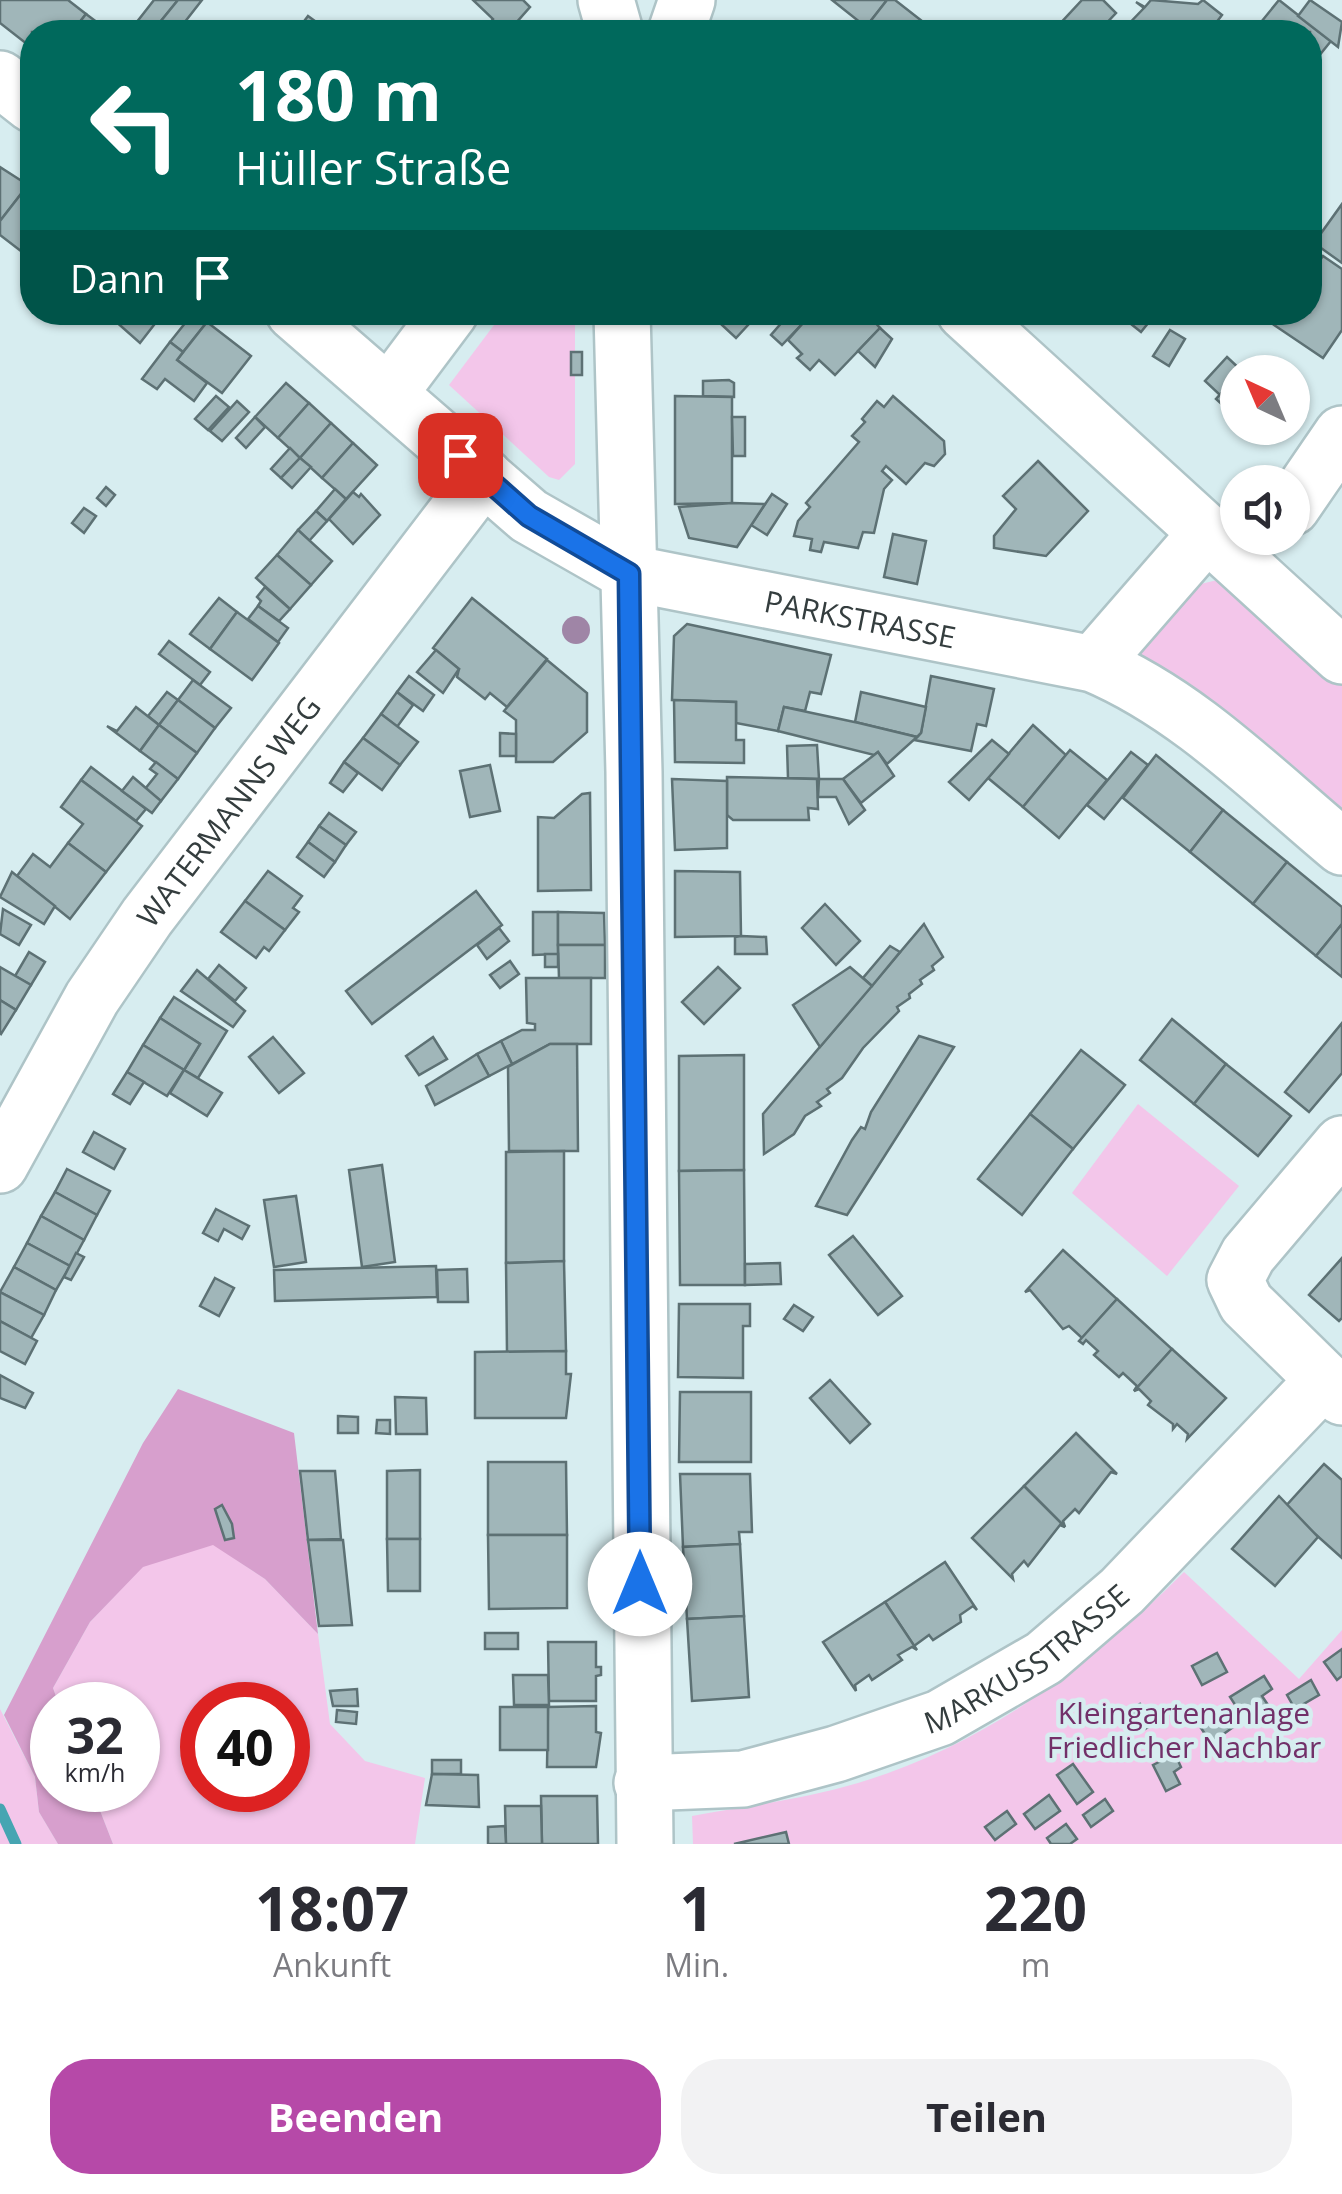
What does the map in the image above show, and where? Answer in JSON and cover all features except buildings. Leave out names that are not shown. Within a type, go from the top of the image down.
[{"type":"street","points":[[0,79],[20,95]]},
{"type":"street","name":"PARKSTRASSE","points":[[310,325],[529,516],[629,574],[1093,664],[1136,682],[1181,713],[1342,847]]},
{"type":"street","points":[[390,392],[440,325]]},
{"type":"street","points":[[622,325],[645,1844]]},
{"type":"street","points":[[980,325],[1207,533],[1220,538]]},
{"type":"street","points":[[1310,481],[1342,434]]},
{"type":"street","name":"WATERMANNS WEG","points":[[0,1165],[62,1048],[147,917],[484,476]]},
{"type":"street","points":[[1093,664],[1207,533]]},
{"type":"street","points":[[1260,555],[1342,656]]},
{"type":"street","points":[[1333,1388],[1246,1302],[1235,1280],[1248,1255],[1342,1144]]},
{"type":"street","name":"MARKUSSTRASSE","points":[[642,1783],[743,1779],[836,1754],[940,1718],[1044,1658],[1122,1590],[1333,1388]]},
{"type":"green space","points":[[494,325],[575,325],[575,464],[559,480],[549,477],[449,385]]},
{"type":"green space","points":[[1249,572],[1342,656],[1342,847],[1136,682],[1142,652],[1201,584]]},
{"type":"green space","points":[[1138,1104],[1239,1186],[1167,1276],[1072,1193]]},
{"type":"green space","points":[[213,1544],[265,1579],[318,1634],[330,1724],[365,1761],[425,1778],[415,1844],[113,1844],[101,1812],[160,1812],[160,1682],[56,1682],[90,1622],[143,1566]]},
{"type":"green space","name":"Kleingartenanlage Friedlicher Nachbar","points":[[1184,1572],[1299,1679],[1342,1630],[1342,1844],[693,1844],[692,1816],[858,1783],[905,1767],[992,1724],[1073,1670]]},
{"type":"green space","points":[[0,1709],[30,1767],[30,1812],[39,1812],[58,1844],[0,1844]]},
{"type":"shaded area","points":[[178,1389],[294,1433],[318,1634],[265,1579],[213,1545],[143,1567],[90,1622],[56,1682],[30,1682],[30,1767],[4,1715],[143,1443]]},
{"type":"shaded area","points":[[39,1812],[101,1812],[113,1844],[58,1844]]},
{"type":"waterway","points":[[0,1809],[16,1844]]},
{"type":"route","points":[[460,455],[529,516],[629,574],[640,1584]]}]
